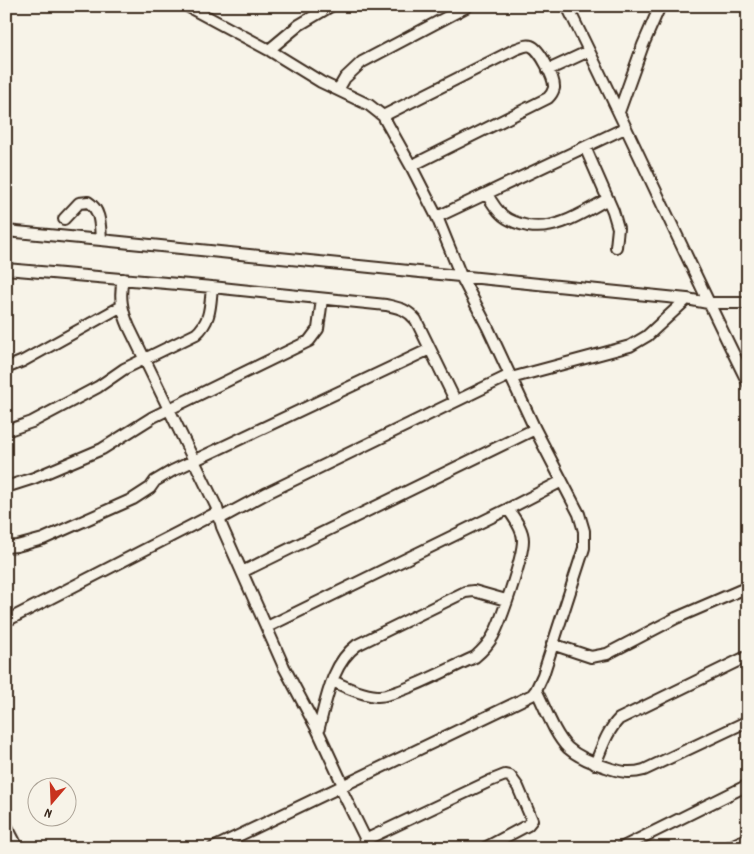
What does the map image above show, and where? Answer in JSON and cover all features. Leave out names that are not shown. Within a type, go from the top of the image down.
[{"type":"street","points":[[187,6],[269,50],[321,82],[369,105],[383,116],[437,217],[461,276],[535,429],[579,514],[585,538],[543,675],[536,690],[526,698],[213,848]]},
{"type":"street","points":[[338,90],[345,78],[362,62],[468,6]]},
{"type":"street","points":[[566,6],[619,112],[708,303],[748,383]]},
{"type":"street","points":[[619,112],[660,6]]},
{"type":"street","points":[[269,50],[289,32],[324,8]]},
{"type":"street","points":[[383,116],[516,49],[526,46],[535,48],[539,52],[554,88],[548,98],[411,166]]},
{"type":"street","points":[[548,70],[589,51]]},
{"type":"street","points":[[437,217],[626,128]]},
{"type":"street","points":[[585,147],[613,211],[618,228],[616,247]]},
{"type":"street","points":[[487,194],[494,207],[502,216],[510,221],[539,227],[564,222],[608,199]]},
{"type":"street","points":[[64,219],[79,203],[83,201],[88,202],[94,207],[100,220],[101,240]]},
{"type":"street","points":[[6,232],[461,276],[687,299],[708,303],[748,304]]},
{"type":"street","points":[[6,269],[212,287],[386,305],[405,309],[416,320],[455,400]]},
{"type":"street","points":[[123,280],[121,289],[122,306],[129,328],[219,515],[284,667],[318,731],[368,844],[490,780],[505,775],[510,776],[518,787],[532,820],[528,825],[485,848]]},
{"type":"street","points":[[6,431],[32,422],[98,387],[124,369],[185,340],[203,328],[208,320],[210,311],[212,287]]},
{"type":"street","points":[[6,487],[34,478],[102,449],[153,417],[309,341],[318,330],[322,299]]},
{"type":"street","points":[[6,621],[455,400],[510,377],[630,346],[647,336],[687,299]]},
{"type":"street","points":[[6,368],[23,361],[122,306]]},
{"type":"street","points":[[6,547],[43,539],[125,503],[143,493],[162,476],[430,349]]},
{"type":"street","points":[[242,572],[535,429]]},
{"type":"street","points":[[267,627],[562,481]]},
{"type":"street","points":[[333,681],[355,691],[379,696],[399,692],[481,652],[492,638],[521,554],[523,538],[508,509]]},
{"type":"street","points":[[552,644],[591,656],[607,654],[676,618],[748,587]]},
{"type":"street","points":[[318,731],[333,681],[345,655],[357,645],[460,594],[474,591],[506,600]]},
{"type":"street","points":[[596,764],[609,733],[619,719],[748,656]]},
{"type":"street","points":[[536,690],[559,736],[567,747],[574,753],[596,764],[626,773],[644,770],[748,721]]},
{"type":"street","points":[[621,848],[748,785]]},
{"type":"street","points":[[6,825],[18,848]]},
{"type":"street","points":[[728,848],[748,838]]}]
